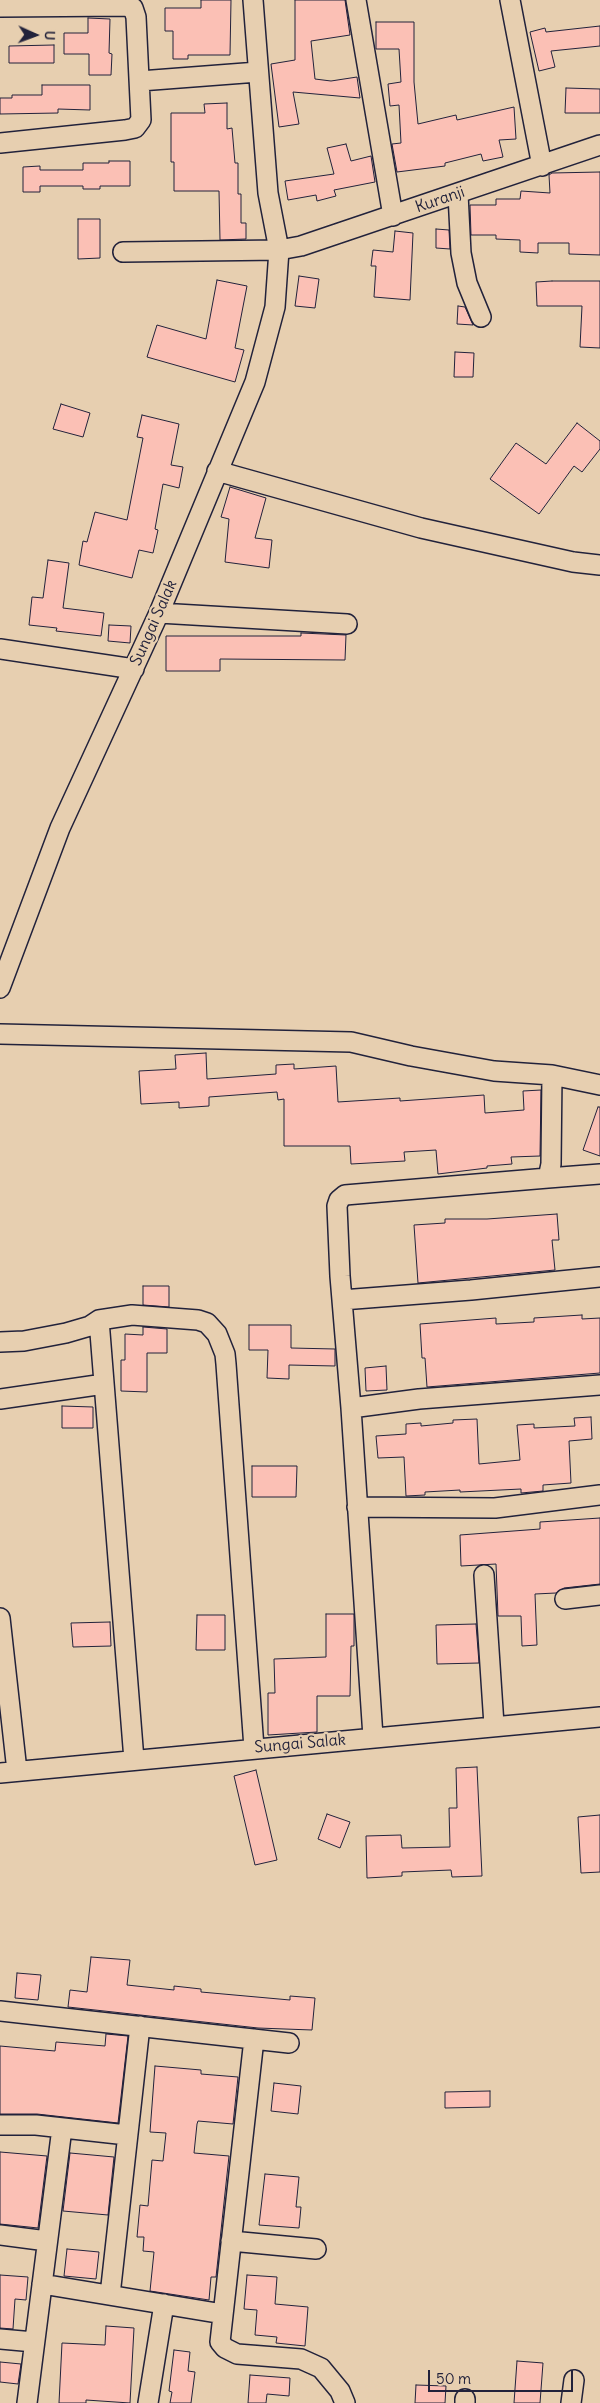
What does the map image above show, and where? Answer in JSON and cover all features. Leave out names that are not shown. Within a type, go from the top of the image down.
[{"type":"street","name":"Sungai Salak","points":[[0,988],[60,828],[159,613],[255,382],[275,307],[279,250],[268,193],[253,0]]},
{"type":"street","points":[[356,0],[393,216]]},
{"type":"street","points":[[510,0],[542,166]]},
{"type":"street","points":[[0,7],[131,7],[135,11],[136,17],[141,120],[135,128],[0,142]]},
{"type":"street","points":[[140,81],[258,72]]},
{"type":"street","name":"Kuranji","points":[[123,252],[279,250],[300,246],[600,145]]},
{"type":"street","points":[[458,194],[461,253],[467,283],[481,317]]},
{"type":"street","points":[[217,471],[421,528],[572,562],[600,565]]},
{"type":"street","points":[[159,613],[347,624]]},
{"type":"street","points":[[0,649],[134,669]]},
{"type":"street","points":[[0,1034],[351,1042],[411,1056],[494,1071],[552,1075],[600,1085]]},
{"type":"street","points":[[548,1178],[551,1164],[552,1075]]},
{"type":"street","points":[[373,1737],[337,1206],[341,1197],[345,1195],[600,1174]]},
{"type":"street","points":[[342,1300],[600,1277]]},
{"type":"street","points":[[0,1342],[24,1341],[66,1333],[90,1326],[99,1320],[132,1315],[198,1320],[211,1327],[221,1341],[226,1364],[254,1748]]},
{"type":"street","points":[[99,1320],[134,1760]]},
{"type":"street","points":[[0,1399],[104,1384]]},
{"type":"street","points":[[351,1408],[420,1399],[600,1385]]},
{"type":"street","points":[[357,1507],[495,1508],[600,1495]]},
{"type":"street","points":[[484,1575],[494,1725]]},
{"type":"street","points":[[565,1599],[600,1595]]},
{"type":"street","points":[[0,1618],[8,1772]]},
{"type":"street","name":"Sungai Salak","points":[[8,1772],[494,1725],[600,1717]]},
{"type":"street","points":[[0,2011],[289,2043]]},
{"type":"street","points":[[110,2295],[140,2026]]},
{"type":"street","points":[[254,2039],[220,2342],[224,2348],[237,2354],[300,2359],[321,2368],[340,2391],[346,2403]]},
{"type":"street","points":[[0,2125],[36,2125],[127,2135]]},
{"type":"street","points":[[26,2403],[62,2128]]},
{"type":"street","points":[[0,2234],[47,2242]]},
{"type":"street","points":[[230,2241],[316,2249]]},
{"type":"street","points":[[42,2284],[223,2314]]},
{"type":"street","points":[[148,2403],[164,2304]]},
{"type":"street","points":[[0,2339],[34,2342]]},
{"type":"street","points":[[571,2403],[574,2380]]},
{"type":"building","points":[[201,0],[231,0],[230,55],[188,55],[188,59],[173,59],[173,31],[165,31],[165,8],[201,8]]},
{"type":"building","points":[[295,0],[345,0],[350,35],[311,41],[315,79],[331,81],[357,77],[360,98],[293,92],[299,124],[279,127],[271,64],[295,60]]},
{"type":"building","points":[[88,18],[110,19],[109,53],[112,54],[111,75],[89,75],[89,54],[64,54],[64,33],[88,33]]},
{"type":"building","points":[[376,22],[414,22],[414,82],[418,124],[456,115],[457,120],[514,107],[516,139],[499,140],[503,157],[483,161],[481,154],[445,163],[445,166],[397,172],[392,144],[401,143],[399,105],[390,106],[388,84],[401,82],[399,49],[376,49]]},
{"type":"building","points":[[600,26],[600,46],[551,51],[555,67],[539,71],[530,32],[545,28],[546,32]]},
{"type":"building","points":[[54,45],[54,63],[9,63],[9,46]]},
{"type":"building","points":[[42,85],[90,85],[90,110],[58,109],[58,113],[0,114],[0,98],[12,98],[12,95],[42,95]]},
{"type":"building","points":[[566,88],[600,89],[600,113],[565,113]]},
{"type":"building","points":[[227,103],[227,129],[232,128],[235,163],[238,163],[238,194],[241,194],[241,223],[246,223],[246,239],[220,240],[219,191],[174,191],[174,162],[171,162],[171,113],[205,113],[204,104]]},
{"type":"building","points":[[346,144],[351,161],[371,156],[375,182],[334,190],[336,196],[317,201],[316,195],[288,200],[285,181],[334,174],[327,148]]},
{"type":"building","points":[[109,161],[130,161],[130,186],[100,186],[100,189],[83,189],[83,186],[40,186],[40,192],[23,192],[23,167],[40,166],[40,170],[83,170],[83,163],[109,163]]},
{"type":"building","points":[[600,172],[600,255],[569,254],[569,243],[538,243],[538,253],[520,252],[520,240],[496,239],[496,235],[471,235],[470,205],[496,205],[496,199],[520,199],[521,191],[550,193],[549,175],[552,173]]},
{"type":"building","points":[[78,219],[100,219],[100,258],[78,259]]},
{"type":"building","points":[[436,229],[449,230],[450,249],[436,248]]},
{"type":"building","points":[[395,231],[413,233],[410,300],[374,297],[376,266],[371,266],[373,250],[393,252]]},
{"type":"building","points":[[299,276],[319,279],[315,308],[295,306]]},
{"type":"building","points":[[217,280],[247,286],[235,348],[244,350],[235,382],[147,357],[157,325],[206,339]]},
{"type":"building","points":[[600,281],[600,348],[580,347],[582,306],[537,306],[536,282]]},
{"type":"building","points":[[458,306],[465,307],[473,325],[457,324]]},
{"type":"building","points":[[455,352],[474,353],[473,377],[454,377]]},
{"type":"building","points":[[61,404],[90,413],[83,437],[53,429]]},
{"type":"building","points":[[142,415],[179,424],[171,465],[183,467],[179,488],[163,484],[155,529],[158,530],[153,553],[139,550],[132,578],[79,565],[83,541],[87,542],[95,512],[127,520],[143,438],[137,437]]},
{"type":"building","points":[[577,423],[600,441],[600,449],[582,472],[574,466],[539,514],[490,479],[516,443],[546,464]]},
{"type":"building","points":[[230,487],[266,498],[255,538],[272,540],[269,568],[225,562],[229,519],[221,517]]},
{"type":"building","points":[[48,560],[69,563],[63,608],[104,613],[101,636],[56,631],[57,628],[29,625],[32,597],[43,598]]},
{"type":"building","points":[[109,625],[131,626],[130,643],[108,641]]},
{"type":"building","points":[[301,633],[346,635],[345,660],[220,659],[220,671],[166,671],[166,636],[301,636]]},
{"type":"building","points":[[206,1053],[207,1079],[276,1074],[276,1065],[294,1064],[294,1069],[336,1066],[338,1102],[400,1098],[400,1101],[484,1095],[485,1113],[524,1110],[523,1091],[541,1090],[540,1156],[511,1157],[512,1164],[438,1174],[436,1150],[404,1152],[405,1161],[351,1164],[350,1146],[284,1146],[284,1099],[278,1100],[277,1092],[209,1097],[209,1106],[179,1108],[179,1102],[141,1104],[139,1071],[176,1069],[175,1055]]},
{"type":"building","points":[[598,1107],[600,1107],[600,1156],[583,1150]]},
{"type":"building","points":[[557,1214],[559,1240],[552,1240],[555,1270],[418,1283],[414,1225],[445,1223],[445,1219],[487,1219]]},
{"type":"building","points":[[143,1286],[169,1286],[169,1307],[143,1305]]},
{"type":"building","points":[[582,1315],[582,1319],[600,1318],[600,1373],[427,1387],[425,1358],[422,1358],[420,1324],[496,1318],[496,1324],[534,1322],[534,1318]]},
{"type":"building","points":[[249,1325],[291,1325],[291,1348],[335,1349],[335,1366],[289,1365],[289,1379],[267,1378],[268,1350],[249,1350]]},
{"type":"building","points":[[143,1327],[167,1329],[167,1353],[147,1353],[147,1392],[121,1391],[121,1360],[125,1360],[125,1334],[143,1335]]},
{"type":"building","points":[[386,1366],[387,1390],[366,1391],[365,1368]]},
{"type":"building","points":[[62,1406],[93,1407],[93,1428],[62,1428]]},
{"type":"building","points":[[591,1417],[592,1439],[569,1441],[571,1483],[543,1485],[543,1491],[521,1493],[521,1489],[460,1492],[460,1490],[425,1492],[425,1495],[406,1496],[404,1457],[378,1458],[376,1436],[406,1434],[406,1424],[421,1423],[421,1426],[453,1423],[453,1420],[477,1419],[479,1464],[520,1460],[517,1425],[534,1424],[534,1428],[575,1426],[574,1418]]},
{"type":"building","points":[[252,1466],[297,1466],[296,1497],[252,1497]]},
{"type":"building","points":[[600,1518],[600,1584],[564,1588],[556,1593],[535,1594],[537,1645],[522,1646],[521,1616],[498,1616],[496,1564],[461,1566],[460,1535],[540,1529],[540,1522]]},
{"type":"building","points":[[326,1614],[354,1614],[354,1646],[351,1646],[350,1696],[317,1696],[317,1732],[268,1735],[268,1693],[275,1693],[274,1659],[326,1657]]},
{"type":"building","points":[[197,1615],[225,1615],[225,1650],[196,1650]]},
{"type":"building","points":[[110,1622],[111,1646],[73,1647],[71,1623]]},
{"type":"building","points":[[476,1624],[479,1663],[437,1664],[436,1625]]},
{"type":"building","points":[[477,1767],[482,1876],[452,1877],[451,1870],[402,1872],[402,1876],[367,1878],[366,1836],[401,1835],[402,1848],[450,1847],[449,1808],[457,1808],[456,1768]]},
{"type":"building","points":[[256,1770],[277,1860],[255,1865],[234,1776]]},
{"type":"building","points":[[327,1814],[350,1822],[340,1848],[318,1839]]},
{"type":"building","points":[[600,1815],[600,1872],[581,1873],[578,1817]]},
{"type":"building","points":[[91,1957],[130,1960],[127,1985],[174,1990],[174,1986],[201,1989],[201,1992],[290,2000],[290,1996],[315,1998],[312,2030],[258,2028],[68,2007],[70,1990],[87,1992]]},
{"type":"building","points":[[17,1973],[41,1975],[38,2000],[15,1998]]},
{"type":"building","points":[[106,2034],[128,2036],[118,2123],[37,2114],[0,2114],[0,2046],[55,2051],[56,2042],[105,2046]]},
{"type":"building","points":[[155,2066],[201,2070],[201,2074],[238,2077],[233,2124],[198,2121],[197,2124],[194,2153],[229,2156],[216,2277],[211,2277],[209,2300],[150,2291],[154,2252],[143,2251],[144,2237],[137,2237],[140,2205],[148,2206],[152,2160],[163,2161],[166,2133],[150,2132]]},
{"type":"building","points":[[274,2083],[301,2086],[298,2114],[271,2111]]},
{"type":"building","points":[[490,2091],[490,2107],[445,2108],[445,2092]]},
{"type":"building","points":[[0,2152],[47,2156],[38,2228],[0,2224]]},
{"type":"building","points":[[70,2153],[114,2157],[108,2215],[63,2211]]},
{"type":"building","points":[[265,2174],[299,2177],[296,2207],[301,2207],[299,2228],[259,2225]]},
{"type":"building","points":[[67,2249],[99,2252],[96,2279],[64,2276]]},
{"type":"building","points":[[0,2275],[28,2277],[26,2300],[15,2299],[13,2329],[0,2328]]},
{"type":"building","points":[[247,2275],[277,2277],[275,2304],[308,2307],[305,2346],[276,2343],[277,2337],[255,2335],[257,2310],[244,2309]]},
{"type":"building","points":[[106,2326],[134,2328],[130,2403],[86,2400],[86,2403],[59,2403],[62,2343],[105,2345]]},
{"type":"building","points":[[174,2350],[190,2352],[188,2371],[195,2372],[191,2403],[170,2403],[172,2392],[169,2391]]},
{"type":"building","points":[[517,2361],[543,2363],[540,2403],[514,2403]]},
{"type":"building","points":[[0,2362],[21,2364],[18,2384],[0,2382]]},
{"type":"building","points":[[250,2375],[290,2378],[289,2396],[267,2394],[266,2403],[248,2403]]},
{"type":"building","points":[[416,2385],[446,2386],[445,2403],[415,2403]]}]
